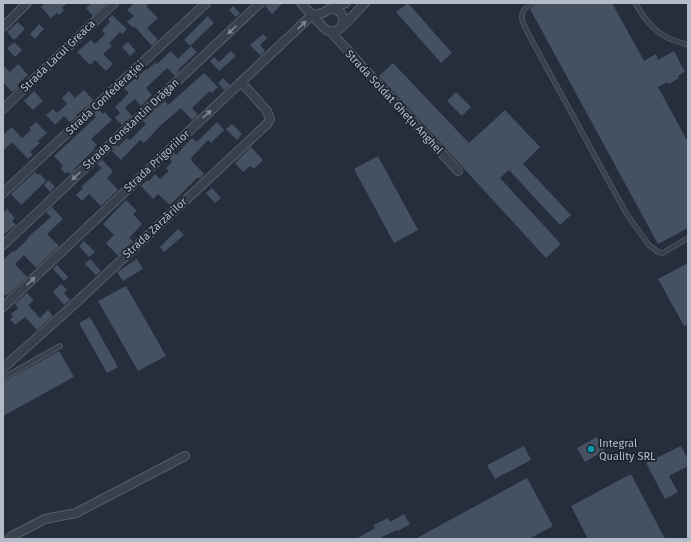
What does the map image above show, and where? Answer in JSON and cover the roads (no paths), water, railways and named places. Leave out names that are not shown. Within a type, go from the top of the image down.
[{"type":"street","points":[[3,26],[28,3]]},
{"type":"street","name":"Strada Lacul Greaca","points":[[3,109],[114,3]]},
{"type":"street","name":"Strada Confederației","points":[[3,193],[206,3]]},
{"type":"street","name":"Strada Constantin Drăgan","points":[[3,245],[260,3]]},
{"type":"street","points":[[301,3],[324,28],[330,31],[337,30],[365,3]]},
{"type":"street","points":[[312,15],[322,14],[329,9],[333,9],[346,3]]},
{"type":"street","points":[[333,9],[336,9],[342,14],[344,22],[342,25]]},
{"type":"street","points":[[321,25],[322,14]]},
{"type":"street","name":"Strada Prigoriilor","points":[[3,307],[312,15]]},
{"type":"street","name":"Strada Soldat Ghețu Anghel","points":[[330,31],[458,172]]},
{"type":"street","name":"Strada Zarzărilor","points":[[3,368],[67,311],[267,124],[270,120],[267,111],[241,82]]},
{"type":"street","points":[[9,539],[45,519],[76,513],[185,456]]},
{"type":"lane","points":[[532,3],[526,6],[521,18],[626,213],[649,245],[658,252],[663,253],[688,238]]},
{"type":"lane","points":[[635,3],[646,21],[654,29],[671,39],[688,45]]},
{"type":"lane","points":[[3,378],[60,346]]},
{"type":"place","name":"Integral Quality SRL","points":[[591,449]]}]
